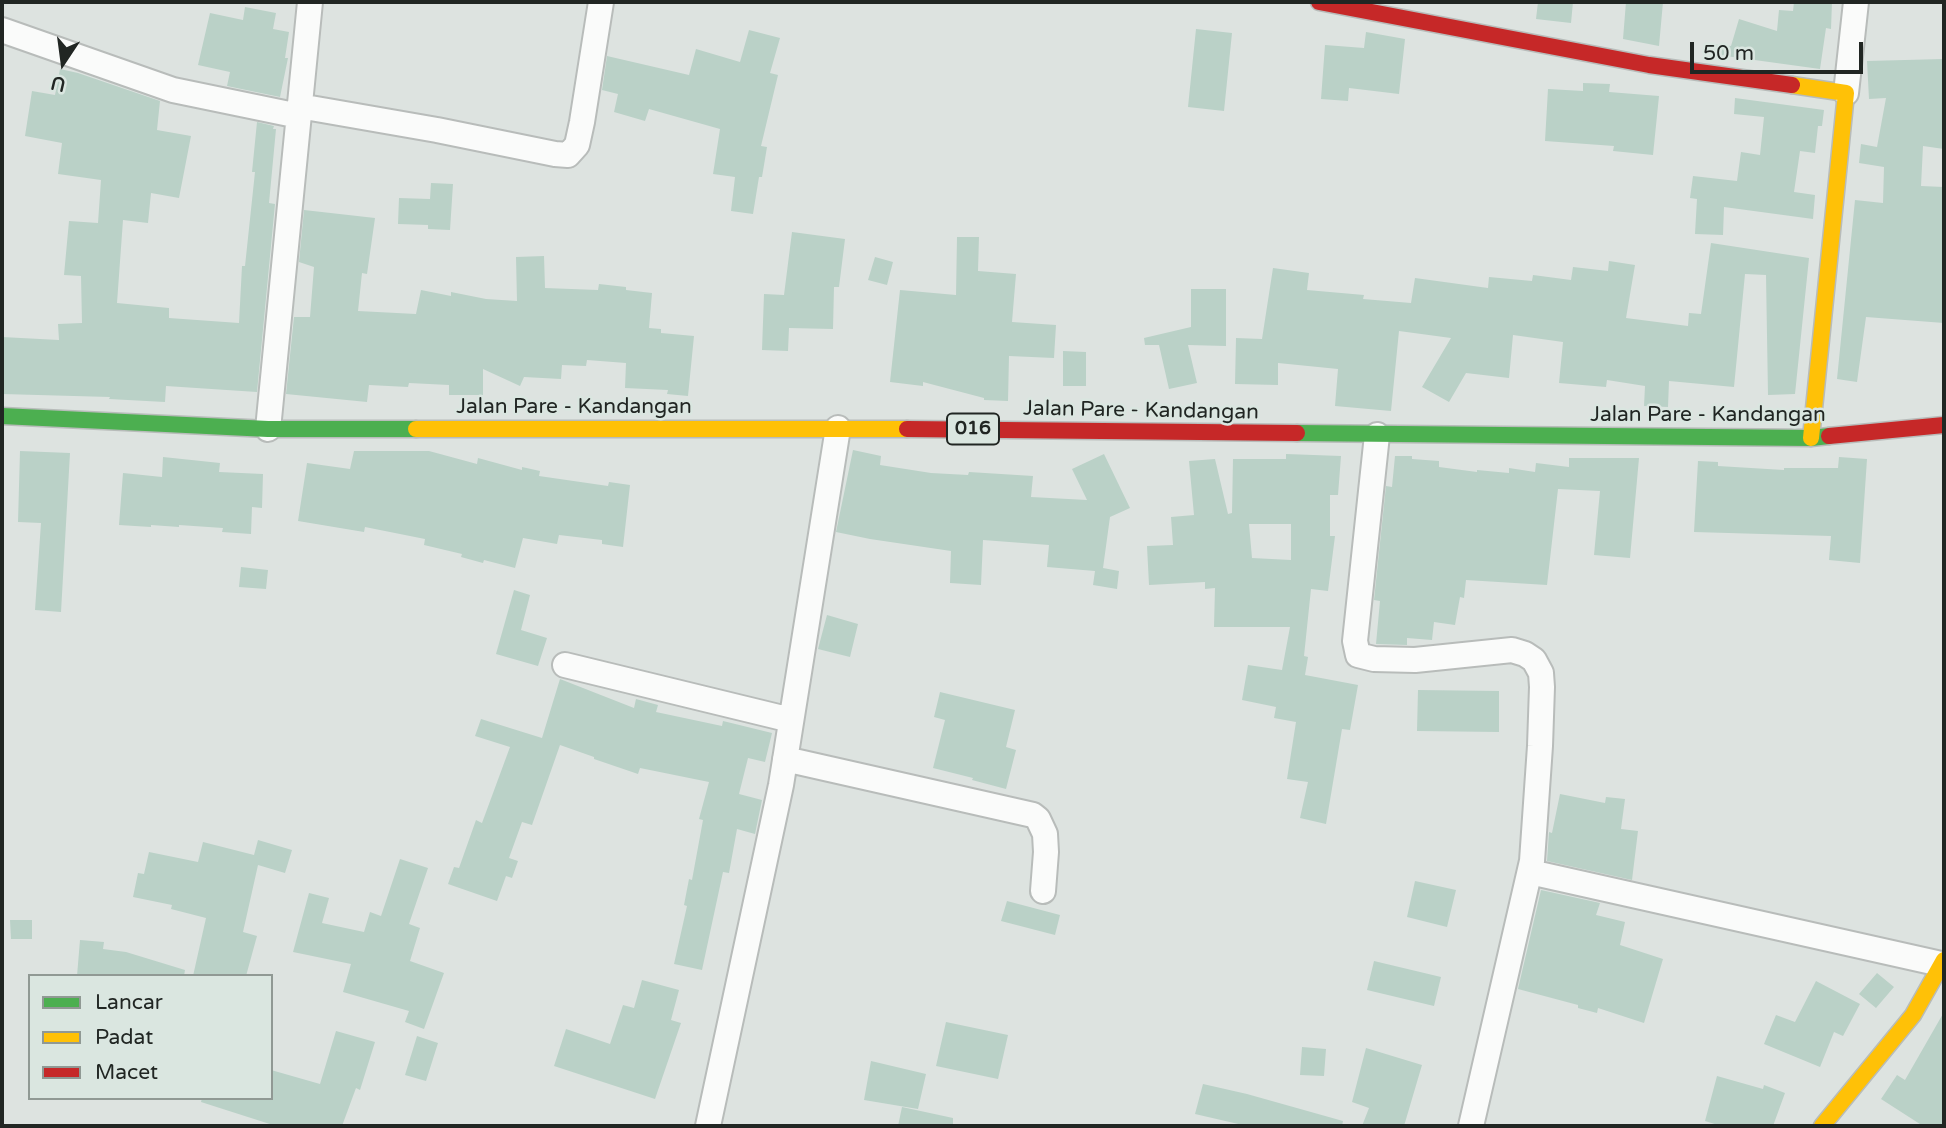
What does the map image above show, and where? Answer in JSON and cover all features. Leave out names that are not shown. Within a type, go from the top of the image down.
[{"type":"main road","points":[[1320,2],[1650,65],[1846,93],[1811,438]]},
{"type":"main road","name":"Jalan Pare - Kandangan","points":[[2,416],[268,429],[838,428],[1811,438],[1944,425]]},
{"type":"main road","points":[[1822,1126],[1913,1015],[1943,962]]},
{"type":"street","points":[[268,429],[310,2]]},
{"type":"street","points":[[2,30],[173,90],[437,130],[568,155],[577,145],[582,122],[601,2]]},
{"type":"street","points":[[1846,93],[1856,2]]},
{"type":"street","points":[[708,1126],[785,759],[838,428]]},
{"type":"street","points":[[1377,435],[1355,648],[1361,657],[1415,660],[1512,650],[1534,660],[1539,667],[1542,687],[1530,873],[1471,1126]]},
{"type":"street","points":[[565,665],[791,720]]},
{"type":"street","points":[[785,759],[1033,815],[1045,834],[1043,891]]},
{"type":"street","points":[[1530,873],[1943,962]]},
{"type":"building","points":[[1538,2],[1573,2],[1571,23],[1536,19]]},
{"type":"building","points":[[1626,2],[1663,2],[1659,46],[1623,39]]},
{"type":"building","points":[[1794,2],[1832,2],[1831,29],[1826,28],[1820,69],[1711,54],[1712,44],[1731,46],[1739,19],[1777,31],[1779,10],[1793,11]]},
{"type":"building","points":[[245,7],[276,13],[273,29],[289,32],[285,58],[288,58],[280,97],[227,86],[230,72],[198,65],[210,13],[243,20]]},
{"type":"building","points":[[1196,29],[1232,33],[1224,111],[1188,107]]},
{"type":"building","points":[[749,30],[780,38],[770,73],[778,75],[761,146],[767,147],[753,214],[731,211],[735,177],[713,174],[720,129],[649,109],[645,121],[614,112],[618,94],[602,90],[607,56],[689,75],[696,49],[740,62]]},
{"type":"building","points":[[1366,32],[1405,39],[1399,94],[1349,88],[1348,101],[1321,99],[1325,45],[1364,48]]},
{"type":"building","points":[[1943,59],[1944,149],[1923,146],[1921,186],[1944,187],[1944,323],[1866,317],[1857,382],[1837,379],[1855,200],[1883,203],[1884,167],[1859,163],[1861,144],[1877,147],[1886,98],[1869,99],[1867,61]]},
{"type":"building","points":[[60,69],[160,101],[157,130],[191,136],[179,198],[151,193],[148,223],[123,220],[117,303],[169,308],[169,318],[239,323],[242,266],[245,266],[255,172],[252,172],[257,122],[274,126],[273,129],[276,129],[269,203],[275,204],[257,392],[166,386],[165,402],[109,399],[110,397],[2,394],[2,337],[59,340],[58,324],[82,323],[81,276],[64,275],[69,221],[98,223],[101,180],[58,174],[62,143],[25,136],[32,91],[55,95]]},
{"type":"building","points":[[1583,83],[1610,84],[1609,92],[1659,96],[1653,155],[1613,151],[1614,146],[1545,141],[1548,89],[1583,91]]},
{"type":"building","points":[[1735,98],[1824,110],[1822,126],[1818,126],[1815,153],[1800,151],[1794,192],[1815,195],[1813,219],[1724,207],[1723,235],[1695,234],[1697,199],[1690,198],[1693,176],[1737,181],[1741,152],[1760,155],[1764,117],[1734,114]]},
{"type":"building","points":[[431,183],[453,184],[450,230],[428,229],[428,225],[398,224],[399,198],[430,199]]},
{"type":"building","points":[[304,210],[375,218],[367,274],[362,273],[358,311],[416,314],[421,290],[451,296],[451,292],[486,299],[517,301],[516,257],[544,256],[545,288],[598,290],[599,284],[652,293],[649,328],[661,329],[661,333],[694,336],[688,396],[667,394],[668,390],[625,388],[626,363],[587,360],[586,366],[562,365],[561,379],[524,377],[520,386],[483,369],[483,395],[449,395],[449,385],[409,383],[408,387],[369,385],[367,402],[286,394],[294,317],[310,317],[314,267],[299,262]]},
{"type":"building","points":[[792,232],[845,239],[839,287],[834,287],[833,329],[789,328],[788,351],[762,350],[764,294],[784,295]]},
{"type":"building","points":[[957,237],[979,237],[978,271],[1016,274],[1012,322],[1056,325],[1054,358],[1009,356],[1008,401],[984,400],[923,382],[923,386],[890,382],[900,290],[956,295]]},
{"type":"building","points":[[1711,243],[1809,258],[1795,394],[1768,395],[1766,275],[1745,274],[1734,387],[1669,381],[1668,407],[1644,406],[1645,386],[1607,380],[1606,387],[1559,383],[1563,342],[1513,335],[1509,378],[1466,373],[1449,402],[1422,387],[1451,338],[1399,331],[1391,411],[1335,406],[1338,369],[1278,363],[1278,385],[1235,384],[1236,338],[1262,339],[1273,268],[1309,273],[1307,290],[1364,295],[1363,299],[1411,303],[1415,278],[1488,288],[1489,277],[1532,281],[1533,275],[1571,280],[1573,267],[1608,271],[1609,261],[1635,265],[1626,318],[1688,326],[1689,313],[1701,314]]},
{"type":"building","points":[[875,257],[893,262],[887,285],[868,280]]},
{"type":"building","points":[[1191,289],[1226,289],[1226,346],[1188,345],[1197,383],[1169,389],[1159,345],[1145,345],[1144,338],[1191,327]]},
{"type":"building","points":[[1063,351],[1086,352],[1086,386],[1063,386]]},
{"type":"building","points":[[853,450],[881,456],[880,465],[931,473],[968,475],[969,472],[1033,476],[1031,497],[1087,500],[1072,469],[1104,454],[1130,508],[1110,517],[1103,568],[1119,571],[1117,589],[1093,585],[1095,571],[1047,567],[1049,545],[983,540],[981,585],[950,583],[951,551],[836,532]]},
{"type":"building","points":[[20,451],[70,453],[61,612],[35,610],[41,523],[18,522]]},
{"type":"building","points":[[354,451],[429,451],[477,464],[478,458],[522,470],[522,467],[540,471],[539,476],[608,486],[609,482],[630,485],[623,547],[602,544],[602,540],[559,535],[557,544],[523,538],[515,568],[461,557],[462,554],[424,545],[425,539],[365,527],[364,532],[298,521],[307,463],[350,469]]},
{"type":"building","points":[[1286,454],[1341,456],[1338,495],[1330,495],[1330,536],[1335,536],[1328,591],[1311,589],[1304,656],[1308,657],[1305,675],[1358,685],[1350,730],[1342,729],[1326,824],[1300,818],[1308,782],[1287,779],[1296,722],[1274,718],[1276,707],[1242,700],[1248,665],[1282,670],[1290,627],[1214,627],[1215,588],[1205,589],[1205,582],[1149,585],[1147,546],[1173,545],[1171,517],[1194,515],[1189,461],[1215,459],[1228,514],[1232,513],[1233,459],[1286,459]],"holes":[[[1249,524],[1291,524],[1291,560],[1252,558]]]},
{"type":"building","points":[[1395,456],[1439,461],[1439,467],[1509,473],[1509,468],[1535,472],[1536,463],[1569,467],[1569,458],[1639,458],[1630,558],[1594,555],[1600,491],[1558,489],[1547,585],[1466,580],[1464,598],[1460,597],[1455,625],[1434,622],[1432,640],[1407,638],[1407,645],[1376,644],[1380,601],[1374,600],[1386,486],[1392,487]]},
{"type":"building","points":[[163,457],[220,463],[219,472],[263,474],[262,508],[252,507],[251,534],[222,532],[223,528],[179,525],[119,525],[123,473],[162,477]]},
{"type":"building","points":[[1839,457],[1867,459],[1860,563],[1829,560],[1831,536],[1694,532],[1698,461],[1718,462],[1718,466],[1784,470],[1838,468]]},
{"type":"building","points":[[241,567],[268,570],[266,589],[239,587]]},
{"type":"building","points":[[514,590],[530,595],[521,630],[547,638],[538,666],[496,654]]},
{"type":"building","points":[[827,615],[858,624],[850,657],[818,649]]},
{"type":"building","points":[[560,679],[634,708],[636,699],[658,705],[656,712],[722,726],[723,721],[772,733],[765,762],[748,758],[739,794],[762,800],[755,834],[737,829],[729,873],[723,872],[702,970],[674,964],[703,820],[699,819],[709,782],[640,768],[638,774],[560,745],[532,825],[522,822],[509,858],[518,861],[512,878],[506,876],[497,901],[448,884],[454,867],[459,868],[476,820],[482,823],[510,747],[475,736],[481,719],[542,738]]},
{"type":"building","points":[[1418,690],[1499,691],[1499,732],[1417,731]]},
{"type":"building","points":[[940,692],[1015,710],[1006,747],[1016,750],[1006,789],[933,768],[945,720],[934,717]]},
{"type":"building","points":[[1560,794],[1605,803],[1606,797],[1625,799],[1621,829],[1638,831],[1632,880],[1547,861],[1549,832],[1552,833]]},
{"type":"building","points":[[258,840],[292,850],[285,873],[258,865],[243,932],[257,936],[247,974],[193,974],[206,918],[171,909],[172,905],[133,897],[138,873],[144,874],[149,852],[198,862],[203,842],[254,855]]},
{"type":"building","points":[[400,859],[428,868],[409,924],[420,928],[410,961],[444,973],[424,1029],[405,1022],[409,1011],[343,992],[351,964],[293,952],[309,893],[329,898],[322,923],[364,932],[370,912],[381,916]]},
{"type":"building","points":[[1415,881],[1456,890],[1447,927],[1407,917]]},
{"type":"building","points":[[1541,890],[1600,903],[1596,915],[1625,922],[1620,945],[1663,959],[1644,1023],[1598,1008],[1597,1013],[1578,1008],[1578,1005],[1518,989]]},
{"type":"building","points":[[1007,901],[1060,915],[1055,935],[1001,921]]},
{"type":"building","points":[[10,920],[32,920],[32,939],[11,939]]},
{"type":"building","points":[[80,940],[104,942],[103,949],[126,952],[185,970],[184,974],[77,974]]},
{"type":"building","points":[[1374,961],[1441,977],[1434,1006],[1367,990]]},
{"type":"building","points":[[1877,973],[1894,987],[1876,1008],[1859,994]]},
{"type":"building","points":[[642,980],[679,990],[671,1020],[681,1023],[655,1099],[554,1066],[566,1029],[610,1044],[623,1005],[634,1008]]},
{"type":"building","points":[[1816,981],[1860,1004],[1843,1036],[1834,1032],[1820,1067],[1764,1044],[1776,1015],[1795,1022]]},
{"type":"building","points":[[1944,1012],[1944,1126],[1923,1126],[1881,1099],[1897,1075],[1905,1080]]},
{"type":"building","points":[[946,1022],[1008,1035],[998,1079],[936,1066]]},
{"type":"building","points":[[336,1031],[375,1042],[360,1090],[356,1088],[342,1126],[276,1126],[201,1102],[273,1100],[273,1071],[320,1084]]},
{"type":"building","points":[[417,1036],[438,1043],[426,1081],[405,1075]]},
{"type":"building","points":[[1302,1047],[1326,1049],[1324,1076],[1300,1075]]},
{"type":"building","points":[[1366,1048],[1422,1065],[1404,1126],[1362,1126],[1369,1108],[1352,1102]]},
{"type":"building","points":[[871,1061],[926,1074],[918,1109],[864,1100]]},
{"type":"building","points":[[1717,1076],[1763,1089],[1764,1085],[1785,1093],[1773,1126],[1721,1126],[1705,1121]]},
{"type":"building","points":[[1203,1084],[1343,1121],[1342,1126],[1247,1126],[1195,1114]]},
{"type":"building","points":[[902,1107],[953,1118],[953,1126],[898,1126]]},
{"type":"traffic: fast","points":[[2,416],[268,429],[416,429]]},
{"type":"traffic: fast","points":[[1297,433],[1811,438],[1829,436]]},
{"type":"traffic: slow","points":[[1792,85],[1846,93],[1811,438]]},
{"type":"traffic: slow","points":[[416,429],[907,429]]},
{"type":"traffic: slow","points":[[1822,1126],[1913,1015],[1944,960]]},
{"type":"traffic: jam","points":[[1319,2],[1649,65],[1792,85]]},
{"type":"traffic: jam","points":[[1829,436],[1944,425]]},
{"type":"traffic: jam","points":[[907,429],[1297,433]]}]
